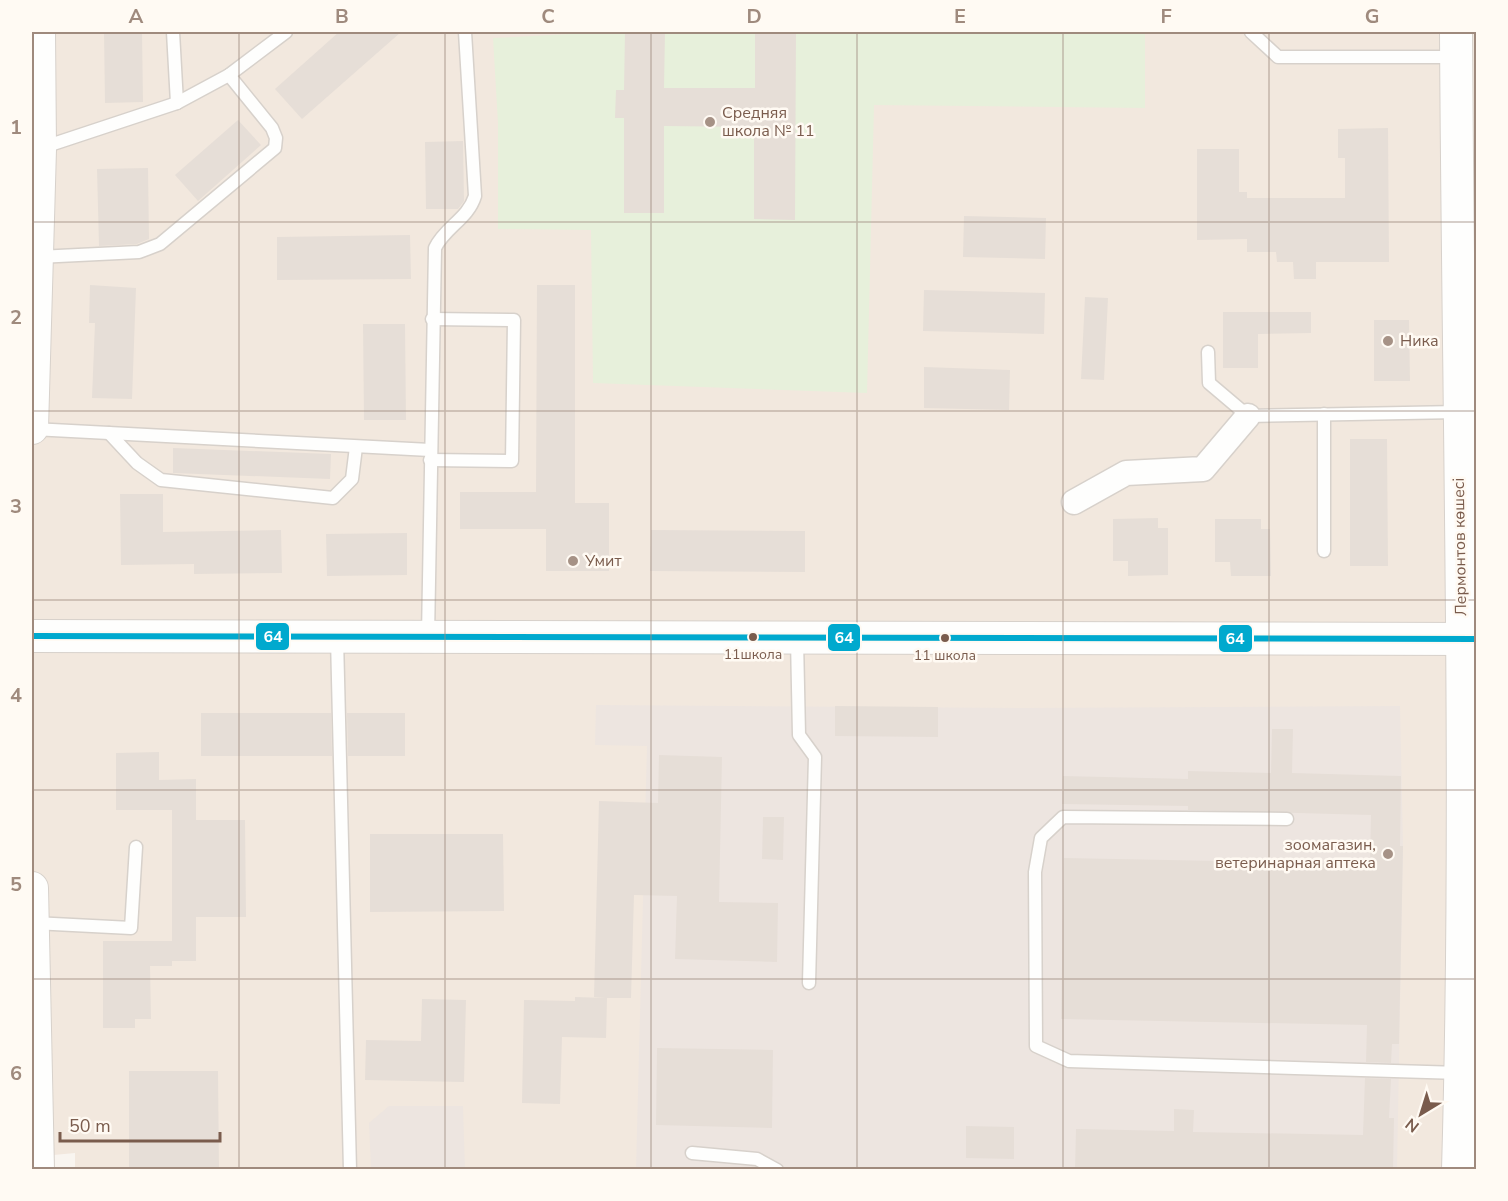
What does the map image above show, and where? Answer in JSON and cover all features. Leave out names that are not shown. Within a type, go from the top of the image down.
[{"type":"street","points":[[32,428],[32,361],[40,148],[39,32]]},
{"type":"street","name":"Лермонтов көшесі","points":[[1456,44],[1461,136],[1467,372],[1458,412],[1469,639],[1469,875],[1458,1170]]},
{"type":"street","points":[[1074,502],[1126,473],[1203,469],[1248,416]]},
{"type":"street","points":[[32,636],[1469,639]]},
{"type":"street","points":[[32,888],[32,979],[38,1170]]},
{"type":"lane","points":[[173,32],[177,103]]},
{"type":"lane","points":[[40,148],[177,103],[229,75],[286,32]]},
{"type":"lane","points":[[428,637],[435,248],[440,238],[471,207],[475,196],[465,32]]},
{"type":"lane","points":[[1251,32],[1278,57],[1456,44]]},
{"type":"lane","points":[[37,257],[139,252],[160,244],[274,148],[276,138],[272,129],[229,75]]},
{"type":"lane","points":[[32,428],[356,447],[512,461],[514,320],[432,319]]},
{"type":"lane","points":[[1208,352],[1209,383],[1248,416],[1458,412]]},
{"type":"lane","points":[[1324,414],[1324,551]]},
{"type":"lane","points":[[109,433],[137,463],[160,480],[333,498],[352,479],[356,447]]},
{"type":"lane","points":[[337,637],[350,1170]]},
{"type":"lane","points":[[797,638],[799,735],[815,757],[809,983]]},
{"type":"lane","points":[[1287,819],[1063,817],[1041,838],[1035,872],[1036,1046],[1069,1061],[1461,1073]]},
{"type":"lane","points":[[32,923],[131,928],[136,847]]},
{"type":"lane","points":[[692,1153],[757,1159],[777,1170]]},
{"type":"shaded area","points":[[32,32],[1476,32],[1476,1169],[75,1170],[75,1153],[32,1157]]},
{"type":"shaded area","points":[[596,705],[1024,708],[1400,706],[1403,846],[1397,1169],[636,1169],[647,746],[595,745]]},
{"type":"shaded area","points":[[389,1106],[463,1106],[465,1169],[371,1169],[369,1123]]},
{"type":"green space","points":[[572,32],[1145,32],[1145,108],[874,105],[867,393],[593,383],[591,230],[498,229],[498,123],[493,38],[571,34]]},
{"type":"building","points":[[104,32],[142,32],[143,102],[105,103]]},
{"type":"building","points":[[339,32],[401,32],[302,119],[275,89]]},
{"type":"building","name":"Средняя школа № 11","points":[[625,32],[665,32],[664,88],[755,88],[755,32],[796,32],[795,220],[754,219],[754,127],[664,126],[664,213],[624,213],[624,118],[615,118],[616,90],[624,90]]},
{"type":"building","points":[[238,120],[261,145],[198,201],[175,175]]},
{"type":"building","points":[[1388,128],[1389,262],[1316,262],[1316,279],[1294,279],[1293,262],[1277,262],[1276,252],[1247,252],[1247,239],[1197,240],[1197,149],[1239,149],[1239,192],[1247,192],[1247,198],[1345,198],[1345,158],[1338,158],[1338,129]]},
{"type":"building","points":[[463,141],[464,201],[458,209],[426,209],[425,142]]},
{"type":"building","points":[[148,168],[149,239],[137,244],[99,246],[97,169]]},
{"type":"building","points":[[964,216],[1046,218],[1045,259],[963,257]]},
{"type":"building","points":[[410,235],[411,279],[277,280],[277,237]]},
{"type":"building","points":[[90,285],[136,288],[132,399],[92,398],[95,323],[89,323]]},
{"type":"building","points":[[537,285],[575,285],[575,503],[609,503],[609,571],[546,571],[546,529],[460,529],[460,492],[536,492]]},
{"type":"building","points":[[924,290],[1045,293],[1044,334],[923,331]]},
{"type":"building","points":[[1085,297],[1108,298],[1104,380],[1081,379]]},
{"type":"building","points":[[1223,312],[1311,312],[1311,333],[1258,334],[1258,368],[1223,368]]},
{"type":"building","points":[[1374,320],[1409,320],[1410,381],[1374,381]]},
{"type":"building","points":[[363,324],[405,324],[406,420],[364,420]]},
{"type":"building","points":[[924,367],[1010,370],[1009,410],[924,408]]},
{"type":"building","points":[[1350,439],[1387,439],[1388,566],[1350,566]]},
{"type":"building","points":[[173,448],[331,454],[330,479],[173,473]]},
{"type":"building","points":[[120,494],[163,494],[163,532],[281,530],[282,573],[194,574],[194,564],[121,565]]},
{"type":"building","points":[[1158,518],[1158,528],[1168,528],[1168,575],[1128,576],[1128,561],[1113,561],[1113,519]]},
{"type":"building","points":[[1215,519],[1261,519],[1261,529],[1270,529],[1271,576],[1231,576],[1230,562],[1215,562]]},
{"type":"building","points":[[651,530],[805,531],[805,572],[650,571]]},
{"type":"building","points":[[407,533],[407,575],[327,576],[326,534]]},
{"type":"building","points":[[835,706],[938,707],[938,737],[835,736]]},
{"type":"building","points":[[201,713],[331,713],[332,756],[201,756]]},
{"type":"building","points":[[347,713],[405,713],[405,756],[348,756]]},
{"type":"building","points":[[1272,729],[1293,729],[1292,773],[1401,776],[1400,846],[1403,846],[1399,1044],[1392,1044],[1391,1063],[1366,1062],[1367,1025],[1061,1019],[1064,858],[1370,864],[1371,815],[1188,810],[1188,806],[1062,804],[1063,776],[1188,779],[1188,771],[1271,773]]},
{"type":"building","points":[[159,752],[159,780],[196,779],[196,820],[245,820],[246,917],[196,917],[196,961],[172,961],[172,966],[150,966],[151,1019],[135,1019],[135,1028],[103,1028],[103,941],[172,941],[172,810],[116,810],[116,753]]},
{"type":"building","points":[[659,755],[722,757],[719,902],[778,903],[777,962],[675,959],[677,896],[634,895],[631,998],[607,998],[606,1038],[562,1037],[560,1104],[522,1103],[524,1000],[575,1001],[575,997],[606,998],[594,997],[599,801],[658,803]]},
{"type":"building","points":[[763,817],[784,817],[783,860],[762,859]]},
{"type":"building","points":[[370,834],[503,834],[504,911],[370,912]]},
{"type":"building","points":[[422,999],[466,1000],[464,1082],[365,1080],[366,1040],[421,1041]]},
{"type":"building","points":[[657,1048],[773,1050],[772,1128],[656,1125]]},
{"type":"building","points":[[129,1071],[218,1071],[219,1170],[129,1170]]},
{"type":"building","points":[[1365,1078],[1391,1079],[1389,1118],[1394,1118],[1393,1170],[1075,1170],[1076,1129],[1174,1131],[1174,1109],[1194,1110],[1193,1132],[1363,1135]]},
{"type":"building","points":[[966,1126],[1014,1127],[1014,1159],[966,1158]]},
{"type":"transit line","name":"64","points":[[32,636],[1476,639]]},
{"type":"place","name":"Средняя школа № 11","points":[[710,122]]},
{"type":"place","name":"Ника","points":[[1388,341]]},
{"type":"place","name":"Умит","points":[[573,561]]},
{"type":"place","name":"11школа","points":[[753,637]]},
{"type":"place","name":"11 школа","points":[[945,638]]},
{"type":"place","name":"зоомагазин, ветеринарная аптека","points":[[1388,854]]}]
